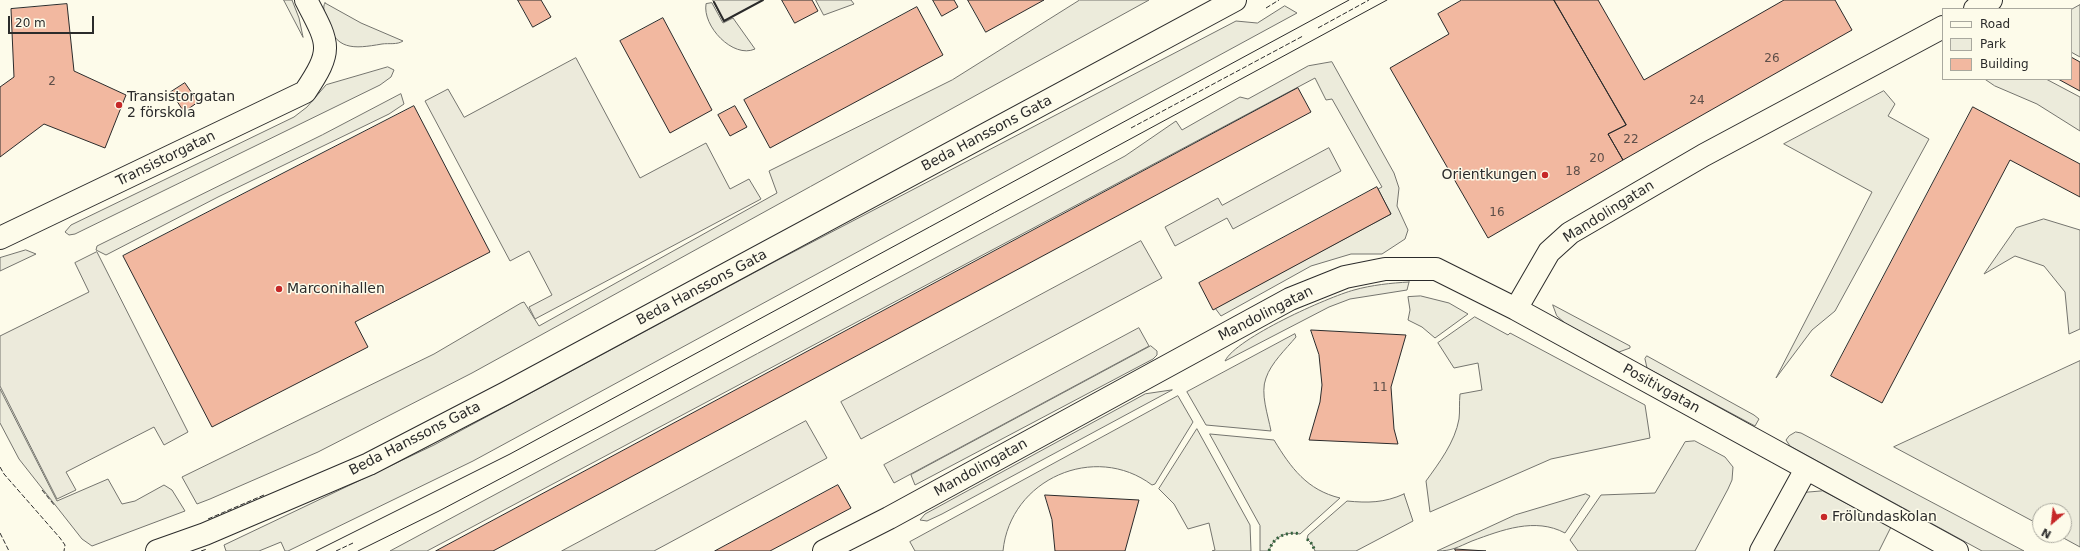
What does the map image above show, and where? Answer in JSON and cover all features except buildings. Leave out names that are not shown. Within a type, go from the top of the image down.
[{"type":"street","name":"Transistorgatan","points":[[0,238],[305,92],[321,68],[326,50],[325,41],[306,0]]},
{"type":"street","name":"Beda Hanssons Gata","points":[[157,551],[205,534],[370,464],[513,390],[1235,0]]},
{"type":"street","points":[[1977,8],[1991,0]]},
{"type":"street","name":"Mandolingatan","points":[[824,551],[889,518],[1290,299],[1345,277],[1385,269],[1436,269],[1516,309],[1535,273],[1549,252],[1570,233],[1723,144],[1942,28]]},
{"type":"street","name":"Positivgatan","points":[[1516,309],[1957,551]]},
{"type":"street","points":[[1761,551],[1806,469]]},
{"type":"green space","points":[[284,0],[292,0],[299,18],[303,37]]},
{"type":"green space","points":[[816,0],[851,0],[854,4],[824,15]]},
{"type":"green space","points":[[1080,0],[1149,0],[472,373],[318,452],[197,504],[182,477],[434,354],[521,303],[524,302],[539,326],[777,193],[769,171],[952,80]]},
{"type":"green space","points":[[325,3],[361,23],[403,41],[362,47],[346,45],[334,37],[330,29],[324,10]]},
{"type":"green space","points":[[712,3],[723,23],[733,18],[755,49],[746,51],[738,49],[729,45],[714,31],[706,13],[706,4]]},
{"type":"green space","points":[[2080,5],[2080,57],[2072,53],[2072,9]]},
{"type":"green space","points":[[1285,6],[1297,13],[473,461],[288,551],[285,551],[281,542],[259,551],[226,551],[224,545],[434,445],[776,261],[1236,21],[1257,23]]},
{"type":"green space","points":[[1332,62],[1394,173],[1399,188],[1397,206],[1408,230],[1405,239],[1382,254],[1351,254],[1311,266],[1221,316],[1215,308],[1391,214],[1378,189],[1382,187],[1332,99],[1326,100],[1315,78],[427,551],[390,551],[1125,156],[1176,121],[1182,130],[1240,97],[1248,99],[1308,66]]},
{"type":"green space","points":[[388,67],[394,70],[391,77],[380,85],[75,234],[69,235],[65,232],[71,225],[294,117],[307,107],[326,85]]},
{"type":"green space","points":[[1986,80],[2048,80],[2080,97],[2080,131],[2037,104],[1995,86]]},
{"type":"green space","points":[[1884,91],[1895,104],[1888,116],[1929,139],[1835,311],[1812,330],[1776,378],[1872,192],[1784,144]]},
{"type":"green space","points":[[401,94],[404,104],[389,114],[218,197],[106,255],[96,250],[97,246],[322,135]]},
{"type":"green space","points":[[2044,219],[2080,230],[2080,329],[2069,334],[2065,292],[2044,266],[2015,256],[1984,274],[2016,228]]},
{"type":"green space","points":[[26,250],[36,254],[0,271],[0,258]]},
{"type":"green space","points":[[1409,282],[1407,290],[1350,299],[1329,307],[1225,361],[1246,341],[1305,309],[1341,294],[1361,288],[1382,284]]},
{"type":"green space","points":[[1421,296],[1449,303],[1468,314],[1435,338],[1422,327],[1408,320],[1410,310],[1408,297]]},
{"type":"green space","points":[[1553,305],[1630,346],[1630,348],[1619,352],[1566,324],[1557,316]]},
{"type":"green space","points":[[1475,317],[1508,335],[1510,333],[1645,405],[1650,438],[1551,459],[1430,512],[1426,481],[1446,452],[1454,436],[1459,419],[1460,394],[1482,390],[1478,363],[1454,368],[1438,343]]},
{"type":"green space","points":[[1295,334],[1296,337],[1271,367],[1264,384],[1265,404],[1271,431],[1206,425],[1187,392]]},
{"type":"green space","points":[[1151,346],[1157,351],[1157,355],[1153,359],[915,485],[911,475]]},
{"type":"green space","points":[[1647,356],[1754,415],[1759,419],[1755,426],[1647,368],[1645,359]]},
{"type":"green space","points":[[2080,361],[2080,547],[2072,543],[2072,503],[2032,503],[2032,521],[1894,447]]},
{"type":"green space","points":[[0,389],[57,501],[108,479],[122,504],[135,501],[164,485],[172,490],[185,511],[92,546],[82,539],[19,459],[0,423]]},
{"type":"green space","points":[[1172,390],[942,514],[927,521],[920,520],[925,514],[1145,394]]},
{"type":"green space","points":[[1178,396],[1193,422],[1155,484],[1152,485],[1130,473],[1106,467],[1082,468],[1059,475],[1038,487],[1021,504],[1009,526],[1003,551],[915,551],[910,542]]},
{"type":"green space","points":[[1197,429],[1250,525],[1251,551],[1212,551],[1215,550],[1209,523],[1188,529],[1174,504],[1159,489]]},
{"type":"green space","points":[[1796,432],[1801,433],[2024,551],[1982,551],[1790,446],[1786,440],[1789,436]]},
{"type":"green space","points":[[1210,434],[1274,440],[1294,469],[1309,484],[1318,490],[1340,498],[1300,534],[1285,534],[1274,542],[1269,551],[1260,551],[1260,526]]},
{"type":"green space","points":[[1695,441],[1725,457],[1733,467],[1732,480],[1728,489],[1695,551],[1578,551],[1570,540],[1601,495],[1655,493],[1685,442]]},
{"type":"green space","name":"Frölundaskolan","points":[[1823,491],[1891,527],[1879,551],[1770,551],[1801,493]]},
{"type":"green space","points":[[1404,494],[1413,521],[1356,551],[1315,551],[1312,544],[1307,539],[1308,535],[1347,501],[1376,502]]},
{"type":"green space","points":[[1586,494],[1590,496],[1565,533],[1554,528],[1542,526],[1518,527],[1495,533],[1459,547],[1437,551],[1515,515]]},
{"type":"shaded area","points":[[713,0],[763,0],[724,21]]},
{"type":"shaded area","points":[[576,58],[640,178],[706,143],[730,189],[749,179],[761,199],[535,319],[529,307],[552,295],[529,251],[510,261],[425,101],[448,89],[464,117]]},
{"type":"shaded area","points":[[1329,148],[1341,171],[1233,229],[1227,218],[1175,246],[1165,227],[1218,198],[1222,205]]},
{"type":"shaded area","points":[[1141,241],[1162,278],[861,439],[841,402]]},
{"type":"shaded area","points":[[97,252],[188,432],[164,445],[154,427],[66,472],[76,490],[57,499],[0,386],[0,336],[89,292],[75,263]]},
{"type":"shaded area","points":[[1139,328],[1149,346],[894,483],[884,465]]},
{"type":"shaded area","points":[[806,421],[827,458],[654,551],[562,551]]},
{"type":"tram line","points":[[316,551],[510,454],[1349,0]]},
{"type":"tram line","points":[[358,551],[439,511],[602,425],[1387,0]]},
{"type":"hedge","points":[[1269,551],[1274,542],[1281,536],[1290,533],[1300,534]]},
{"type":"hedge","points":[[1307,539],[1312,544],[1315,551]]},
{"type":"fence","points":[[1266,8],[1279,0]]},
{"type":"fence","points":[[1318,28],[1369,0]]},
{"type":"fence","points":[[1131,128],[1303,36]]},
{"type":"fence","points":[[0,467],[4,474],[60,538],[65,545],[64,551]]},
{"type":"fence","points":[[42,490],[55,506]]},
{"type":"fence","points":[[208,519],[264,495]]},
{"type":"fence","points":[[0,533],[9,551]]},
{"type":"fence","points":[[336,551],[353,543]]},
{"type":"fence","points":[[201,551],[207,549]]},
{"type":"wall","points":[[714,2],[724,21],[763,0]]},
{"type":"place","name":"Transistorgatan 2 förskola","points":[[119,105]]},
{"type":"place","name":"Orientkungen","points":[[1545,175]]},
{"type":"place","name":"Marconihallen","points":[[279,289]]},
{"type":"place","name":"Frölundaskolan","points":[[1824,517]]}]
